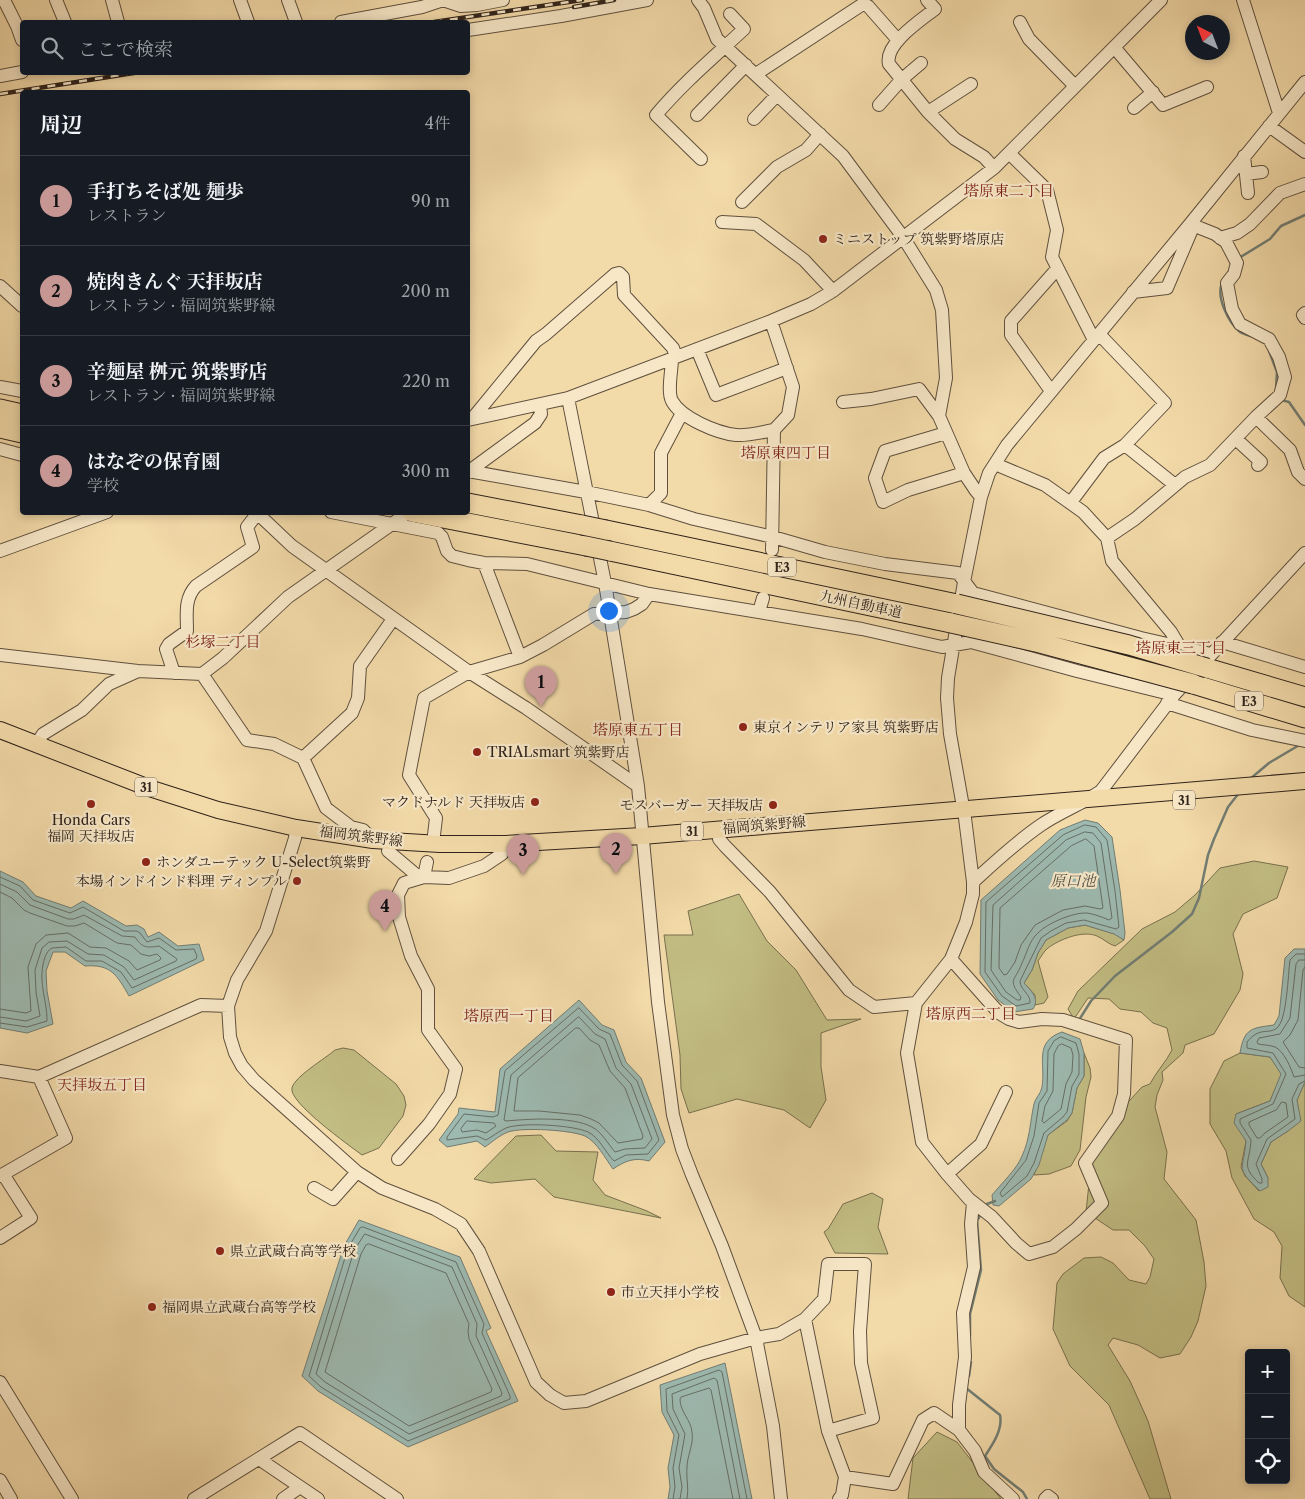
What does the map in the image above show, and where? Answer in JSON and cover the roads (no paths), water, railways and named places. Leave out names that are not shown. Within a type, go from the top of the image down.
[{"type":"highway","points":[[0,410],[20,414]]},
{"type":"highway","points":[[0,428],[20,433]]},
{"type":"highway","name":"九州自動車道","points":[[470,503],[957,604],[1128,645],[1209,661],[1305,697]]},
{"type":"highway","name":"九州自動車道","points":[[424,515],[586,546],[1040,643],[1193,684],[1305,718]]},
{"type":"main road","name":"福岡筑紫野線","points":[[0,730],[185,800],[296,833],[348,846],[437,854],[502,854],[964,813],[1063,811],[1305,791]]},
{"type":"main road","name":"福岡筑紫野線","points":[[0,740],[148,798],[215,819],[296,833],[440,844],[719,838],[1089,800],[1305,781]]},
{"type":"street","points":[[4,0],[20,34]]},
{"type":"street","points":[[56,0],[63,20]]},
{"type":"street","points":[[112,0],[117,20]]},
{"type":"street","points":[[240,0],[247,20]]},
{"type":"street","points":[[288,0],[295,20]]},
{"type":"street","points":[[351,20],[422,7],[443,0],[462,6],[477,6],[497,0]]},
{"type":"street","points":[[470,30],[561,16],[647,0]]},
{"type":"street","points":[[698,0],[704,8],[717,38],[725,47],[843,156],[903,237],[936,290],[942,310],[946,378],[939,416]]},
{"type":"street","points":[[927,0],[935,9],[897,39],[888,60],[890,67],[928,112],[955,139],[984,157],[994,168]]},
{"type":"street","points":[[470,419],[568,398],[771,321],[811,304],[833,292],[994,168],[1161,0]]},
{"type":"street","points":[[1243,0],[1278,113]]},
{"type":"street","points":[[756,74],[862,2],[868,6],[897,39]]},
{"type":"street","points":[[701,159],[656,115],[670,98],[744,29],[730,14]]},
{"type":"street","points":[[1020,22],[1029,39],[1075,86]]},
{"type":"street","points":[[1114,47],[1163,105],[1207,87]]},
{"type":"street","points":[[880,105],[901,80],[920,63]]},
{"type":"street","points":[[697,115],[746,65]]},
{"type":"street","points":[[0,76],[20,72]]},
{"type":"street","points":[[951,959],[999,1012],[1009,1019],[1019,1022],[1042,1018],[1064,1020],[1126,1040],[1124,1094],[1118,1116],[1085,1163],[1102,1203],[1076,1230],[1053,1247],[1029,1254],[992,1217],[973,1203],[922,1142],[908,1053],[916,1003],[951,959],[966,922],[973,894],[964,813],[950,734],[947,698],[953,645],[981,497],[989,473],[1007,445],[1192,224],[1278,113],[1305,82]]},
{"type":"street","points":[[928,112],[971,84]]},
{"type":"street","points":[[1134,108],[1152,92]]},
{"type":"street","points":[[754,119],[777,95]]},
{"type":"street","points":[[1268,126],[1305,152]]},
{"type":"street","points":[[742,202],[777,167],[806,150],[820,134]]},
{"type":"street","points":[[1009,153],[1047,190],[1057,230],[1052,257],[1096,337],[1165,403],[1125,445],[1104,458],[1071,502]]},
{"type":"street","points":[[1244,156],[1248,193]]},
{"type":"street","points":[[1246,174],[1262,172]]},
{"type":"street","points":[[1220,238],[1237,233],[1250,224],[1280,193],[1305,184]]},
{"type":"street","points":[[722,222],[756,224],[804,260],[833,292]]},
{"type":"street","points":[[1107,538],[1135,519],[1186,477],[1210,465],[1280,395],[1285,377],[1269,339],[1240,324],[1232,309],[1227,283],[1234,274],[1236,264],[1226,242],[1215,234],[1192,224]]},
{"type":"street","points":[[1134,292],[1168,288],[1192,224]]},
{"type":"street","points":[[1051,391],[1012,336],[1011,321],[1057,269]]},
{"type":"street","points":[[470,418],[536,340],[546,334],[619,273],[623,277],[624,295],[673,348],[674,358],[670,395],[672,401],[682,413],[706,426],[737,435],[774,430],[788,416],[793,387],[771,321]]},
{"type":"street","points":[[0,286],[20,304]]},
{"type":"street","points":[[1305,313],[1303,315],[1305,318]]},
{"type":"street","points":[[697,349],[716,395],[787,368]]},
{"type":"street","points":[[0,387],[20,391]]},
{"type":"street","points":[[844,402],[871,400],[919,389],[939,416],[964,473],[981,497]]},
{"type":"street","points":[[568,398],[605,583],[638,786],[658,1002],[673,1116],[682,1149],[722,1246],[756,1338],[773,1426],[781,1499]]},
{"type":"street","points":[[470,471],[535,423],[541,414],[540,405]]},
{"type":"street","points":[[649,505],[661,493],[661,452],[682,413]]},
{"type":"street","points":[[1256,417],[1290,450],[1298,472],[1305,479]]},
{"type":"street","points":[[772,550],[774,430]]},
{"type":"street","points":[[946,433],[885,451],[875,478],[883,502],[908,490],[964,473]]},
{"type":"street","points":[[1236,439],[1261,462],[1258,466]]},
{"type":"street","points":[[1125,445],[1175,485]]},
{"type":"street","points":[[0,450],[20,454]]},
{"type":"street","points":[[995,464],[1045,485],[1083,512],[1107,538],[1112,561],[1171,632],[1180,647]]},
{"type":"street","points":[[470,472],[649,505],[694,519],[773,537],[826,552],[885,564],[958,573],[973,593],[1180,647],[1209,661]]},
{"type":"street","points":[[0,551],[99,515]]},
{"type":"street","points":[[174,673],[166,649],[168,644],[187,631],[186,604],[190,593],[196,586],[252,547],[247,527],[255,515]]},
{"type":"street","points":[[258,515],[292,546],[469,672],[526,708],[638,786]]},
{"type":"street","points":[[345,515],[438,533],[442,537],[447,551],[452,556],[484,563],[528,564],[649,594],[862,629],[942,647],[971,642],[1171,699],[1252,730],[1305,741]]},
{"type":"street","points":[[0,654],[138,671],[202,674],[223,658],[288,597],[406,515]]},
{"type":"street","points":[[973,882],[1012,846],[1041,825],[1063,811],[1089,800],[1101,791],[1171,699],[1209,661],[1222,642],[1305,552]]},
{"type":"street","points":[[484,563],[520,657]]},
{"type":"street","points":[[434,835],[436,818],[408,775],[424,698],[469,672],[520,657],[594,614],[626,612],[634,609],[642,604],[649,594]]},
{"type":"street","points":[[760,612],[763,598]]},
{"type":"street","points":[[303,758],[352,713],[358,698],[360,666],[393,618]]},
{"type":"street","points":[[1222,642],[1305,667]]},
{"type":"street","points":[[36,745],[43,734],[82,710],[109,684],[138,671]]},
{"type":"street","points":[[202,674],[247,740],[274,744],[303,758],[326,808],[351,827],[363,830],[373,840]]},
{"type":"street","points":[[296,833],[266,931],[237,980],[228,1006],[230,1037],[242,1066],[254,1080],[357,1172],[382,1188],[435,1209],[461,1224],[479,1251],[536,1382],[550,1395],[564,1403],[586,1401],[700,1354],[756,1338],[779,1334],[805,1319],[824,1299],[828,1264],[865,1264],[860,1331],[861,1363],[873,1418],[828,1431]]},
{"type":"street","points":[[719,838],[770,892],[849,990],[874,1007],[916,1003]]},
{"type":"street","points":[[388,851],[422,878]]},
{"type":"street","points":[[398,1159],[429,1124],[450,1094],[456,1069],[428,1030],[428,989],[411,956],[399,916],[398,900],[402,886],[404,883],[422,878],[449,878],[484,866],[502,854]]},
{"type":"street","points":[[422,878],[427,862]]},
{"type":"street","points":[[0,1071],[39,1077],[201,1006],[228,1006]]},
{"type":"street","points":[[0,1238],[31,1218],[1,1175],[66,1138],[39,1077]]},
{"type":"street","points":[[947,1174],[981,1144],[1006,1092]]},
{"type":"street","points":[[314,1188],[333,1199],[357,1172]]},
{"type":"street","points":[[959,1430],[960,1396],[966,1357],[963,1313],[974,1267],[971,1231],[973,1203]]},
{"type":"street","points":[[805,1319],[828,1431],[845,1477],[842,1495],[839,1499]]},
{"type":"street","points":[[0,1382],[72,1499]]},
{"type":"street","points":[[845,1477],[893,1484],[923,1420],[934,1413],[959,1430],[975,1451],[984,1472],[1013,1499]]},
{"type":"street","points":[[194,1499],[300,1433],[397,1499]]},
{"type":"street","points":[[259,1459],[318,1499]]},
{"type":"street","points":[[0,1482],[12,1499]]},
{"type":"street","points":[[283,1499],[300,1487]]},
{"type":"street","points":[[1045,1499],[1048,1496],[1052,1499]]},
{"type":"water","name":"原口池","points":[[1085,820],[1098,823],[1112,837],[1120,890],[1125,933],[1124,940],[1114,934],[1085,925],[1068,928],[1046,940],[1024,983],[1034,995],[1035,1005],[1033,1009],[1014,1012],[998,1000],[980,974],[981,900],[1060,830]]},
{"type":"water","points":[[0,871],[23,882],[36,896],[71,908],[83,901],[126,926],[137,925],[144,929],[148,937],[159,932],[178,946],[199,944],[204,960],[129,996],[117,977],[107,969],[85,966],[65,952],[53,952],[46,971],[47,991],[53,1024],[27,1033],[0,1028]]},
{"type":"water","points":[[1294,949],[1305,949],[1305,1082],[1297,1100],[1301,1121],[1271,1142],[1261,1164],[1268,1178],[1268,1187],[1260,1191],[1242,1169],[1246,1141],[1234,1123],[1236,1114],[1270,1101],[1281,1074],[1270,1057],[1240,1053],[1244,1038],[1250,1031],[1274,1025],[1279,1016],[1285,958]]},
{"type":"water","points":[[579,1000],[602,1025],[614,1030],[626,1062],[641,1078],[665,1142],[649,1161],[630,1160],[613,1169],[593,1142],[585,1136],[558,1131],[515,1130],[502,1135],[485,1147],[477,1141],[447,1147],[439,1140],[458,1114],[459,1108],[495,1112],[500,1069]]},
{"type":"water","points":[[1062,1032],[1080,1039],[1084,1053],[1084,1076],[1077,1088],[1072,1113],[1067,1120],[1048,1135],[1039,1165],[1031,1179],[999,1206],[993,1205],[992,1195],[1020,1161],[1025,1150],[1035,1102],[1042,1087],[1044,1048],[1053,1036]]},
{"type":"water","points":[[359,1220],[460,1257],[491,1328],[486,1331],[518,1401],[408,1447],[318,1391],[302,1376],[344,1246]]},
{"type":"water","points":[[725,1363],[752,1499],[668,1499],[670,1487],[668,1468],[674,1435],[662,1412],[660,1385]]},
{"type":"waterway","points":[[1239,258],[1270,239],[1281,226],[1305,215]]},
{"type":"waterway","points":[[1222,283],[1222,302],[1227,316],[1240,332],[1251,336]]},
{"type":"waterway","points":[[1269,351],[1277,372],[1276,389]]},
{"type":"waterway","points":[[1281,400],[1289,402],[1305,425]]},
{"type":"waterway","points":[[1250,779],[1269,763],[1301,744]]},
{"type":"waterway","points":[[1079,1020],[1091,1001],[1115,976],[1192,914],[1199,898],[1208,855],[1214,839],[1228,807],[1239,793]]},
{"type":"waterway","points":[[985,1207],[987,1204],[995,1201]]},
{"type":"waterway","points":[[970,1336],[970,1314],[981,1270],[977,1221],[981,1214]]},
{"type":"waterway","points":[[969,1376],[971,1362]]},
{"type":"waterway","points":[[966,1388],[1000,1415],[999,1431],[985,1456],[994,1469],[1023,1492],[1027,1499]]},
{"type":"railway","points":[[447,20],[582,0]]},
{"type":"railway","points":[[574,7],[614,0]]},
{"type":"railway","points":[[25,90],[121,75]]},
{"type":"railway","points":[[0,94],[20,91]]},
{"type":"place","name":"ミニストップ 筑紫野塔原店","points":[[823,239]]},
{"type":"place","name":"手打ちそば処 麺歩","points":[[541,707]]},
{"type":"place","name":"東京インテリア家具 筑紫野店","points":[[743,727]]},
{"type":"place","name":"TRIALsmart 筑紫野店","points":[[477,752]]},
{"type":"place","name":"マクドナルド 天拝坂店","points":[[535,802]]},
{"type":"place","name":"Honda Cars 福岡 天拝坂店","points":[[91,804]]},
{"type":"place","name":"モスバーガー 天拝坂店","points":[[773,805]]},
{"type":"place","name":"ホンダユーテック U-Select筑紫野","points":[[146,862]]},
{"type":"place","name":"焼肉きんぐ 天拝坂店","points":[[616,874]]},
{"type":"place","name":"辛麺屋 桝元 筑紫野店","points":[[523,875]]},
{"type":"place","name":"本場インドインド料理 ディンプル","points":[[297,881]]},
{"type":"place","name":"はなぞの保育園","points":[[385,931]]},
{"type":"place","name":"県立武蔵台高等学校","points":[[220,1251]]},
{"type":"place","name":"市立天拝小学校","points":[[611,1292]]},
{"type":"place","name":"福岡県立武蔵台高等学校","points":[[152,1307]]},
{"type":"district","name":"塔原東二丁目","points":[[1009,190]]},
{"type":"district","name":"塔原東四丁目","points":[[786,452]]},
{"type":"district","name":"杉塚二丁目","points":[[223,641]]},
{"type":"district","name":"塔原東三丁目","points":[[1181,647]]},
{"type":"district","name":"塔原東五丁目","points":[[638,729]]},
{"type":"district","name":"塔原西二丁目","points":[[971,1013]]},
{"type":"district","name":"塔原西一丁目","points":[[509,1015]]},
{"type":"district","name":"天拝坂五丁目","points":[[102,1084]]}]
